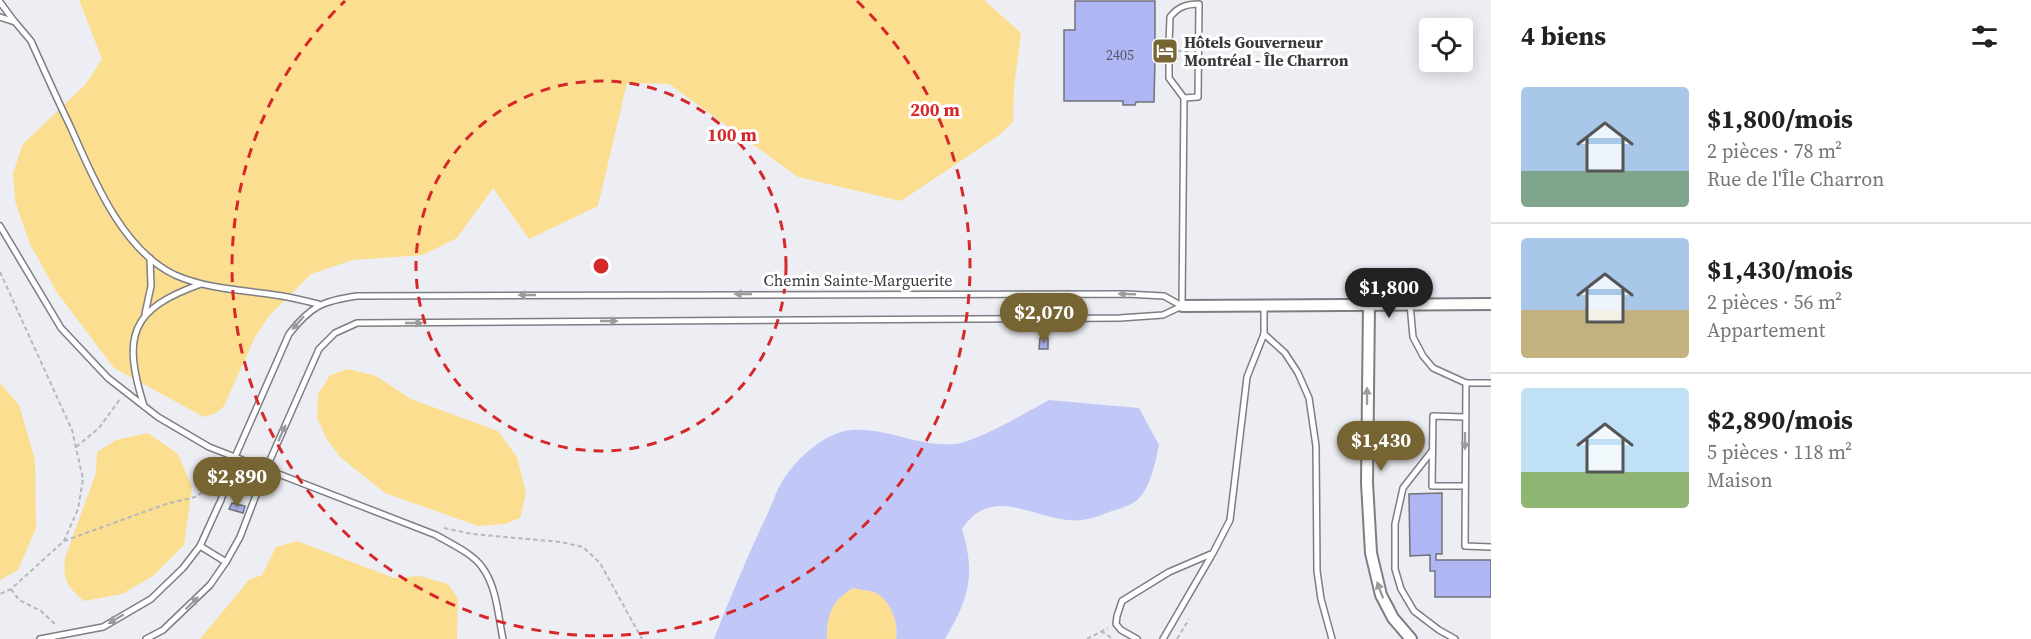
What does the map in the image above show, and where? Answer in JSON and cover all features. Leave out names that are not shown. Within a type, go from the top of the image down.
[{"type":"street","points":[[1182,306],[1491,304]]},
{"type":"street","points":[[1368,305],[1367,483],[1371,553],[1376,582],[1384,601],[1393,618],[1411,639]]},
{"type":"lane","points":[[0,2],[31,41],[98,188],[129,236],[150,258],[173,274],[201,284],[283,296],[318,304]]},
{"type":"lane","points":[[1169,44],[1168,22],[1174,12],[1188,4],[1199,4],[1198,97],[1185,98]]},
{"type":"lane","points":[[0,17],[15,22]]},
{"type":"lane","points":[[146,639],[163,630],[210,585],[226,562],[240,537],[266,469],[318,349],[335,333],[357,323],[1120,318],[1163,315],[1182,306],[1185,98],[1169,78],[1169,59]]},
{"type":"lane","points":[[0,226],[61,328],[108,378],[158,417],[209,447],[436,535],[471,556],[482,566],[491,584],[503,639]]},
{"type":"lane","points":[[145,407],[137,384],[132,358],[134,335],[144,315],[151,286],[150,258]]},
{"type":"lane","points":[[144,315],[168,297],[201,284]]},
{"type":"lane","name":"Chemin Sainte-Marguerite","points":[[318,304],[357,296],[1042,293],[1164,296],[1182,306]]},
{"type":"lane","points":[[39,639],[103,627],[151,599],[183,568],[200,546],[221,500],[235,458],[289,334],[299,320],[318,304]]},
{"type":"lane","points":[[1410,304],[1413,337],[1423,356],[1433,368],[1466,383],[1491,382]]},
{"type":"lane","points":[[1163,639],[1230,520],[1247,377],[1264,334],[1264,305]]},
{"type":"lane","points":[[1264,334],[1285,353],[1310,398],[1316,446],[1317,571],[1321,599],[1332,639]]},
{"type":"lane","points":[[1466,383],[1465,546],[1491,547]]},
{"type":"lane","points":[[1465,417],[1433,416],[1432,451],[1432,486],[1465,486]]},
{"type":"lane","points":[[1432,451],[1403,489],[1395,525],[1395,569],[1401,589],[1414,611],[1455,639]]},
{"type":"lane","points":[[200,546],[226,562]]},
{"type":"lane","points":[[1137,639],[1121,630],[1116,624],[1122,601],[1169,572],[1213,553]]},
{"type":"path","points":[[1177,51],[1184,51]]},
{"type":"path","points":[[0,272],[72,430],[82,479],[78,508],[64,541]]},
{"type":"path","points":[[76,447],[99,428],[126,392]]},
{"type":"path","points":[[0,594],[11,589],[64,541],[166,504],[195,497],[208,489],[218,465],[235,458]]},
{"type":"path","points":[[438,526],[450,531],[561,542],[583,547],[600,562],[642,639]]},
{"type":"path","points":[[11,589],[19,600],[41,611],[66,635]]},
{"type":"path","points":[[1177,639],[1189,619]]},
{"type":"path","points":[[1087,639],[1116,624]]},
{"type":"path","points":[[1101,631],[1113,639]]},
{"type":"shaded area","points":[[79,0],[984,0],[1021,33],[1014,87],[1013,122],[998,136],[901,201],[798,177],[669,84],[627,83],[598,206],[529,239],[493,188],[457,238],[423,255],[353,260],[311,274],[269,316],[255,337],[224,406],[216,413],[204,417],[114,368],[56,291],[30,244],[15,201],[13,173],[23,144],[86,84],[102,59]]},
{"type":"shaded area","points":[[348,369],[376,376],[411,399],[498,431],[517,457],[526,493],[520,518],[505,524],[478,526],[385,493],[340,457],[326,438],[317,417],[318,394],[330,375]]},
{"type":"shaded area","points":[[0,383],[19,405],[35,460],[36,528],[18,570],[0,580]]},
{"type":"shaded area","points":[[148,433],[178,454],[192,487],[184,545],[153,576],[122,594],[84,601],[67,582],[65,558],[96,473],[97,452],[116,440]]},
{"type":"shaded area","points":[[297,541],[394,578],[420,576],[448,584],[458,598],[457,639],[200,639],[249,580],[262,575],[276,547]]},
{"type":"shaded area","points":[[853,588],[874,592],[886,601],[895,620],[896,639],[827,639],[829,616],[832,609],[840,598]]},
{"type":"water","points":[[1049,400],[1139,408],[1159,445],[1148,485],[1133,503],[1084,520],[1067,520],[998,506],[985,509],[973,516],[962,529],[969,560],[968,586],[960,611],[945,639],[896,639],[895,620],[886,601],[874,592],[853,588],[840,598],[832,609],[828,622],[827,639],[714,639],[745,562],[781,484],[796,463],[821,441],[841,432],[864,430],[928,443],[954,444],[1002,426]]},
{"type":"building","points":[[1075,1],[1155,1],[1155,44],[1177,44],[1177,59],[1155,59],[1154,102],[1123,105],[1123,101],[1064,101],[1064,30],[1075,30]]},
{"type":"building","points":[[1040,338],[1048,338],[1048,349],[1039,349]]},
{"type":"building","points":[[1442,493],[1442,554],[1436,554],[1436,560],[1491,560],[1491,597],[1435,597],[1435,571],[1430,571],[1430,555],[1410,556],[1409,494]]},
{"type":"building","points":[[232,503],[245,506],[243,513],[229,509]]},
{"type":"place","name":"Hôtels Gouverneur Montréal - Île Charron","points":[[1165,51]]}]
